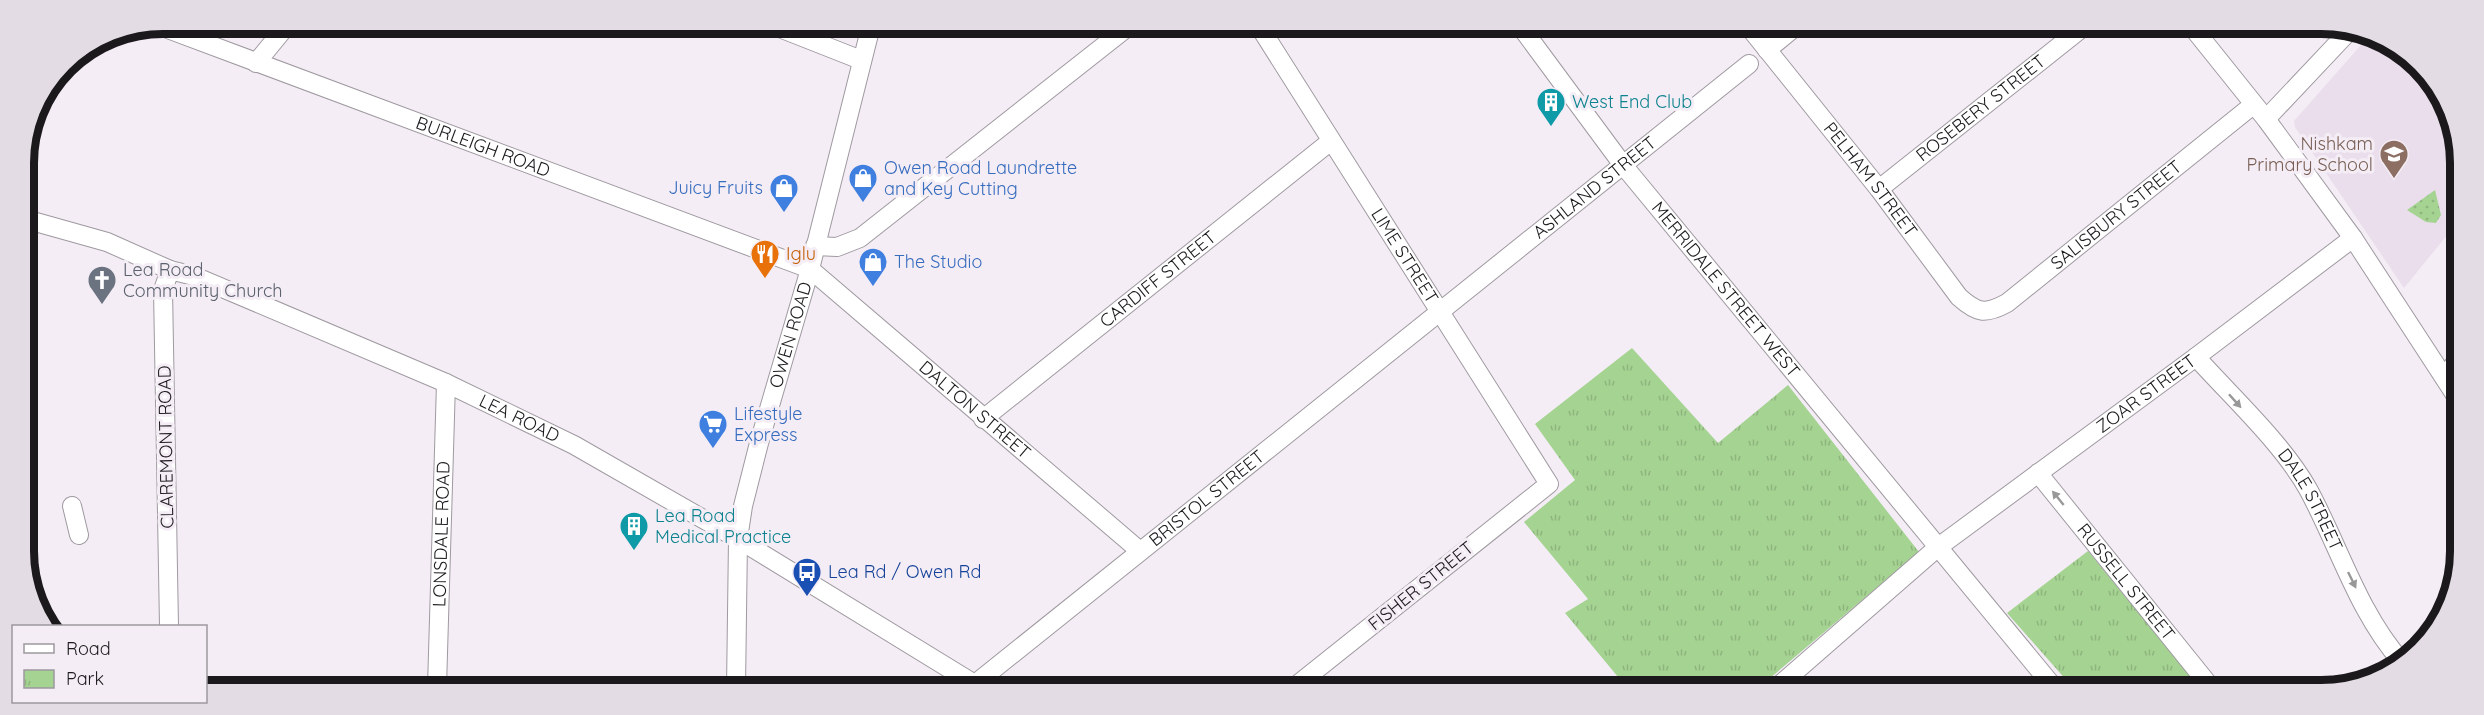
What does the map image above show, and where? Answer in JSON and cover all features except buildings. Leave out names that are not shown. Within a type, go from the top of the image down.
[{"type":"street","name":"BURLEIGH ROAD","points":[[180,34],[810,269]]},
{"type":"street","points":[[256,63],[280,34]]},
{"type":"street","points":[[795,34],[861,60]]},
{"type":"street","name":"OWEN ROAD","points":[[736,680],[738,539],[743,506],[810,269],[869,34]]},
{"type":"street","points":[[815,246],[837,247],[860,238],[1119,34]]},
{"type":"street","name":"LIME STREET","points":[[1264,34],[1549,484]]},
{"type":"street","name":"MERRIDALE STREET WEST","points":[[1526,34],[1623,165],[1936,548],[2048,680]]},
{"type":"street","name":"PELHAM STREET","points":[[1754,34],[1879,189],[1959,297],[1972,309]]},
{"type":"street","points":[[1767,50],[1786,34]]},
{"type":"street","name":"ROSEBERY STREET","points":[[1879,189],[2074,34]]},
{"type":"street","points":[[2198,34],[2266,119],[2353,238],[2450,386]]},
{"type":"street","points":[[2266,119],[2343,37]]},
{"type":"street","name":"ASHLAND STREET","points":[[1440,313],[1749,64]]},
{"type":"street","name":"SALISBURY STREET","points":[[1972,309],[1985,311],[2007,303],[2253,105]]},
{"type":"street","name":"CARDIFF STREET","points":[[983,418],[1331,141]]},
{"type":"street","name":"LEA ROAD","points":[[35,222],[107,242],[170,270],[194,276],[446,383],[573,445],[738,539],[968,680]]},
{"type":"street","name":"ZOAR STREET","points":[[1785,680],[1936,548],[2196,357],[2353,238]]},
{"type":"street","name":"DALTON STREET","points":[[810,269],[1140,551]]},
{"type":"street","name":"CLAREMONT ROAD","points":[[169,625],[163,290],[170,270]]},
{"type":"street","name":"BRISTOL STREET","points":[[985,680],[1140,551],[1440,313]]},
{"type":"street","name":"DALE STREET","points":[[2196,357],[2283,453],[2307,488],[2365,608],[2397,655]]},
{"type":"street","points":[[2444,377],[2450,370]]},
{"type":"street","name":"LONSDALE ROAD","points":[[436,680],[446,383]]},
{"type":"street","name":"RUSSELL STREET","points":[[2038,473],[2205,680]]},
{"type":"street","name":"FISHER STREET","points":[[1303,680],[1549,484]]},
{"type":"street","points":[[72,506],[79,535]]},
{"type":"shaded area","name":"Nishkam Primary School","points":[[2364,42],[2399,61],[2423,85],[2443,122],[2447,138],[2450,164],[2450,232],[2404,288],[2295,127],[2294,121]]},
{"type":"green space","points":[[2435,190],[2441,215],[2436,223],[2426,222],[2407,210]]},
{"type":"green space","points":[[1632,348],[1718,443],[1788,385],[1919,552],[1768,680],[1621,680],[1565,613],[1588,599],[1524,522],[1575,480],[1535,424]]},
{"type":"green space","points":[[2088,551],[2194,680],[2066,680],[2007,613]]},
{"type":"place","name":"West End Club","points":[[1551,128]]},
{"type":"place","name":"Nishkam Primary School","points":[[2394,180]]},
{"type":"place","name":"Owen Road Laundrette and Key Cutting","points":[[863,204]]},
{"type":"place","name":"Juicy Fruits","points":[[784,214]]},
{"type":"place","name":"Iglu","points":[[765,280]]},
{"type":"place","name":"The Studio","points":[[873,288]]},
{"type":"place","name":"Lea Road Community Church","points":[[102,306]]},
{"type":"place","name":"Lifestyle Express","points":[[713,450]]},
{"type":"place","name":"Lea Road Medical Practice","points":[[634,552]]},
{"type":"place","name":"Lea Rd / Owen Rd","points":[[807,598]]}]
